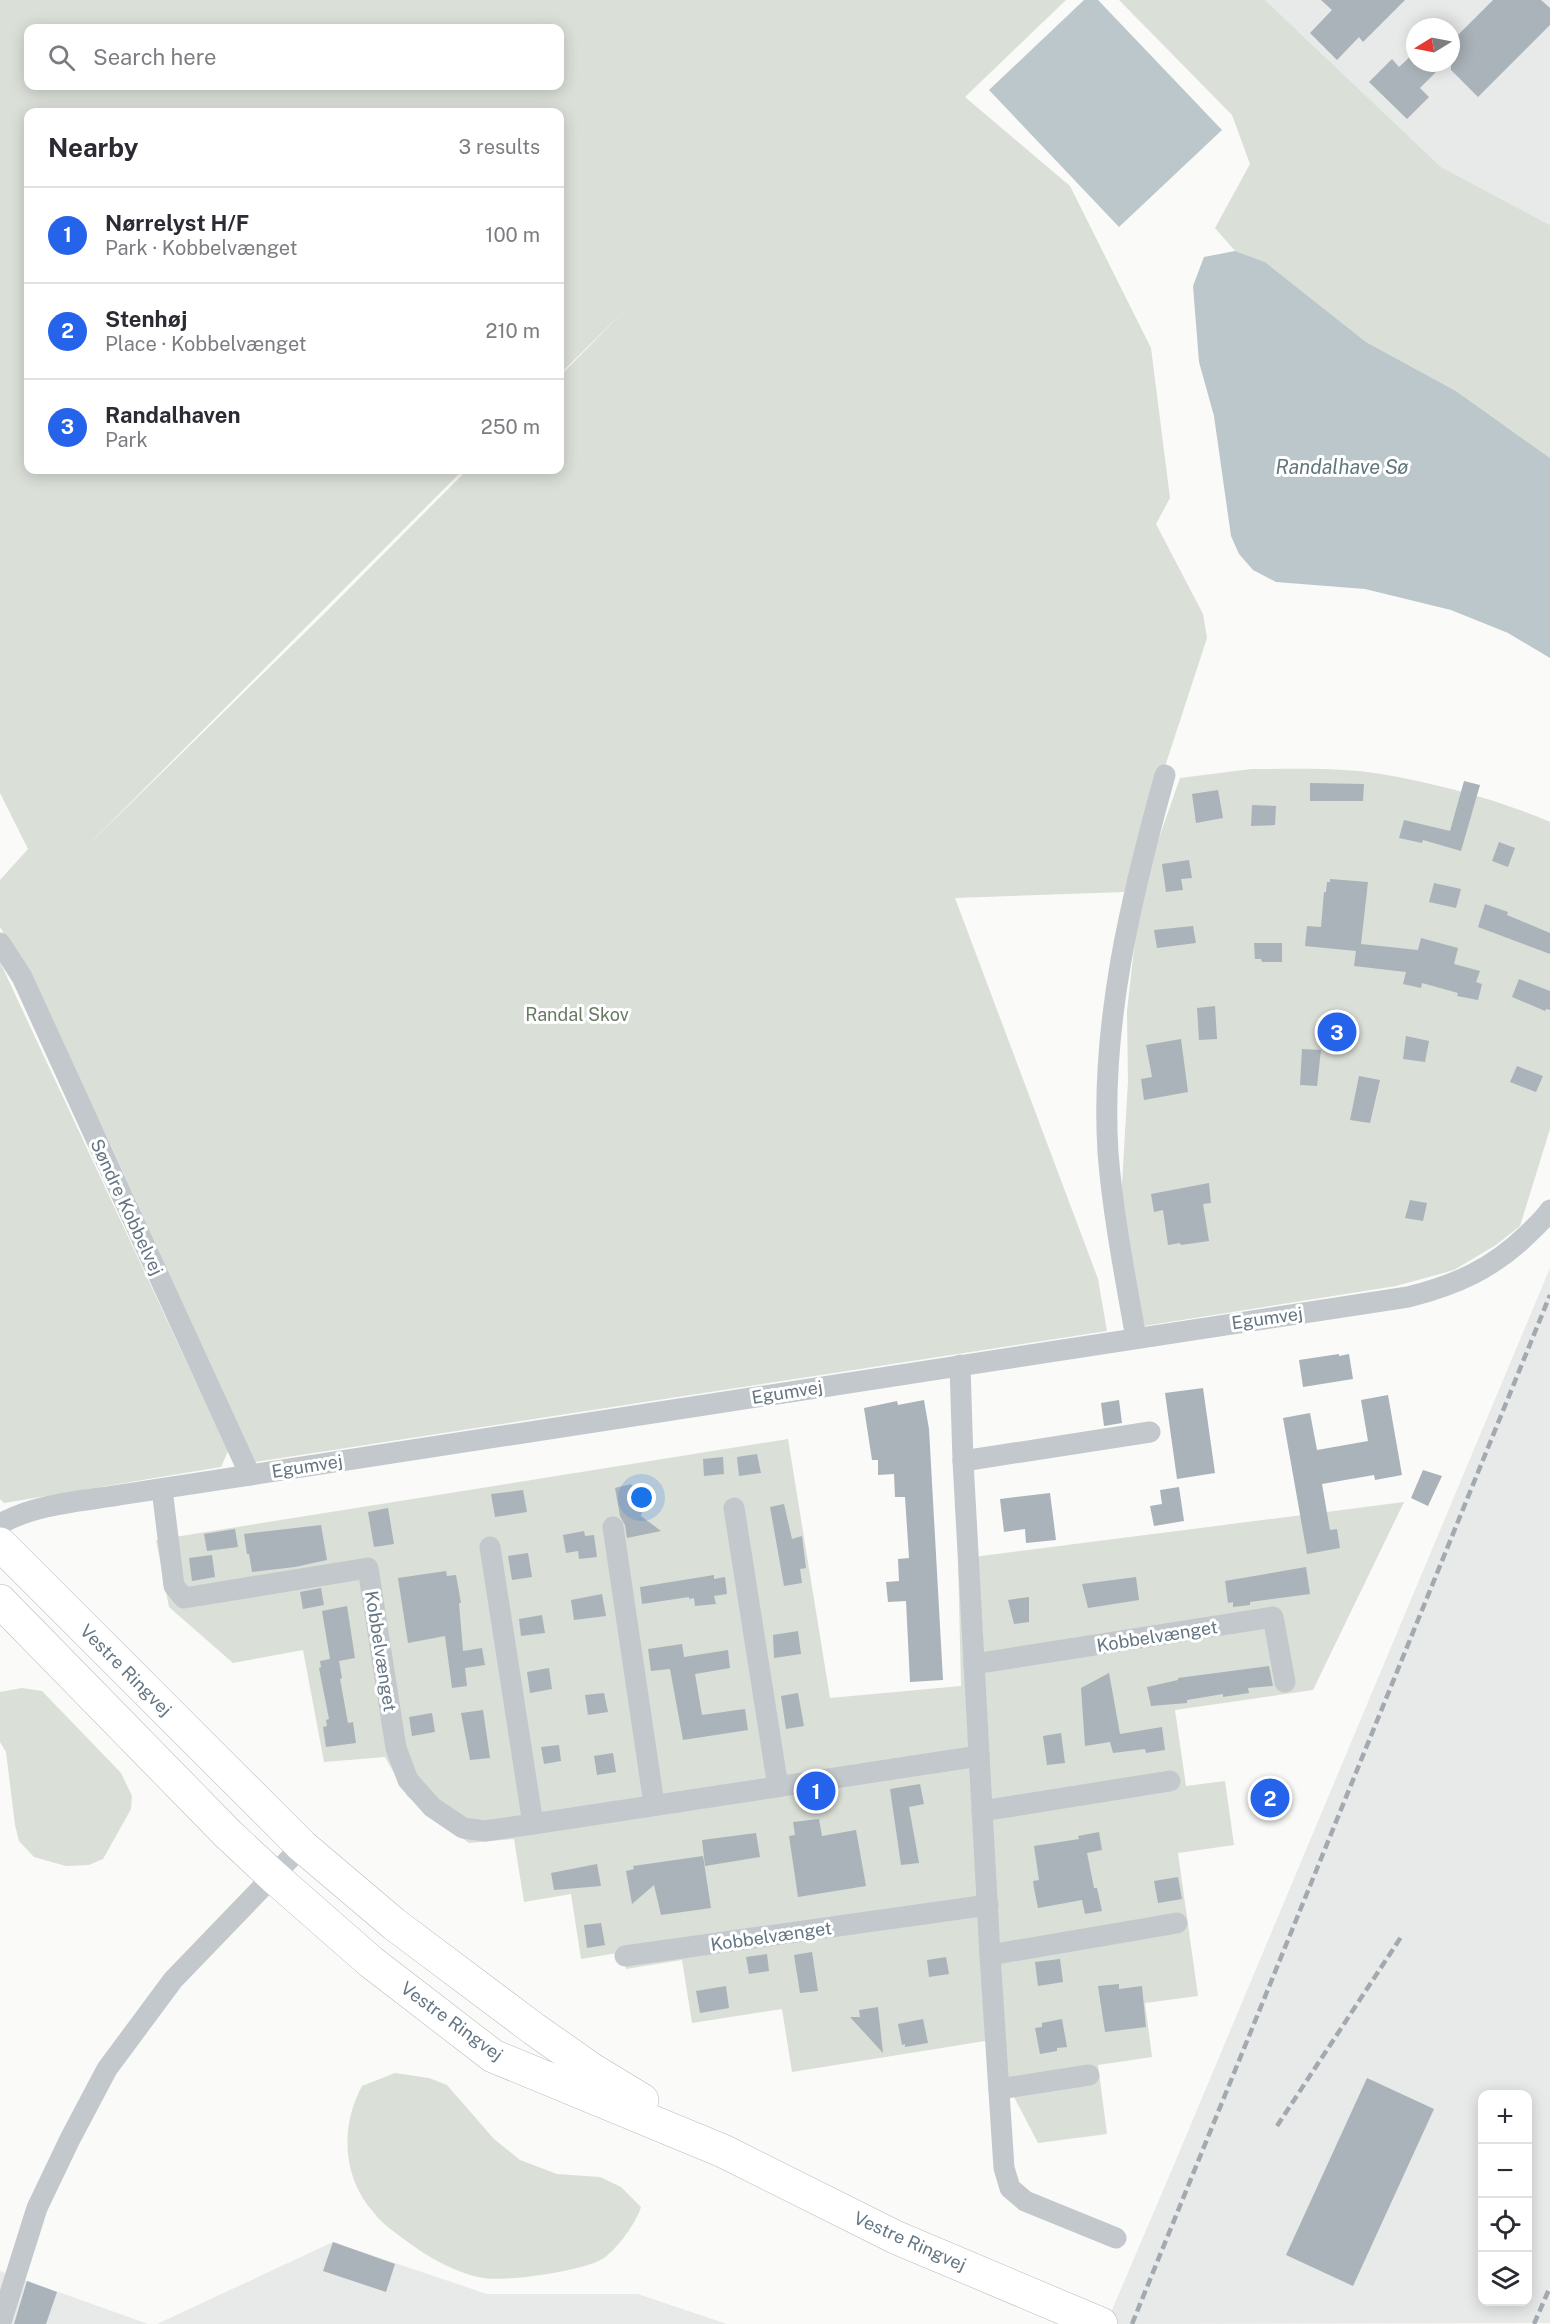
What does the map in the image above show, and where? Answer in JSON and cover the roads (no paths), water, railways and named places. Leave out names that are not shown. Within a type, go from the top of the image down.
[{"type":"main road","name":"Vestre Ringvej","points":[[0,1544],[303,1846],[394,1924],[591,2069],[723,2151]]},
{"type":"main road","name":"Vestre Ringvej","points":[[0,1601],[273,1877],[371,1962],[493,2056],[723,2151],[895,2237],[1094,2321]]},
{"type":"street","points":[[1136,1338],[1115,1217],[1108,1151],[1107,1076],[1115,1004],[1128,922],[1143,854],[1165,775]]},
{"type":"street","name":"Søndre Kobbelvej","points":[[0,943],[22,977],[250,1475]]},
{"type":"street","name":"Egumvej","points":[[0,1524],[13,1517],[39,1509],[162,1488],[1408,1297],[1439,1290],[1478,1274],[1512,1249],[1546,1216],[1550,1209]]},
{"type":"street","points":[[960,1365],[982,1811],[1004,2169],[1010,2188],[1025,2201],[1116,2238]]},
{"type":"street","points":[[963,1461],[1150,1432]]},
{"type":"street","name":"Kobbelvænget","points":[[162,1488],[174,1586],[184,1598],[368,1569],[396,1748],[408,1780],[432,1807],[463,1828],[485,1831],[979,1756]]},
{"type":"street","points":[[734,1508],[778,1787]]},
{"type":"street","points":[[613,1527],[654,1804]]},
{"type":"street","points":[[489,1547],[532,1824]]},
{"type":"street","name":"Kobbelvænget","points":[[974,1664],[1273,1617],[1285,1682]]},
{"type":"street","points":[[982,1811],[1170,1781]]},
{"type":"street","points":[[2,2319],[37,2208],[107,2069],[173,1980],[303,1846]]},
{"type":"street","name":"Kobbelvænget","points":[[625,1956],[988,1905]]},
{"type":"street","points":[[990,1955],[1178,1923]]},
{"type":"street","points":[[999,2089],[1089,2074]]},
{"type":"water","points":[[1084,0],[1098,0],[1222,130],[1119,227],[989,90]]},
{"type":"water","name":"Randalhave Sø","points":[[1235,251],[1265,262],[1366,342],[1456,391],[1550,458],[1550,658],[1508,633],[1451,610],[1365,589],[1276,582],[1253,570],[1239,554],[1231,536],[1214,416],[1199,362],[1193,286],[1204,257]]},
{"type":"railway","points":[[1132,2324],[1550,1295]]},
{"type":"railway","points":[[1277,2126],[1401,1937]]},
{"type":"railway","points":[[1534,2324],[1550,2287]]},
{"type":"place","name":"Randalhaven","points":[[1337,1032]]},
{"type":"place","name":"Nørrelyst H/F","points":[[816,1791]]},
{"type":"place","name":"Stenhøj","points":[[1270,1798]]},
{"type":"park label","name":"Randal Skov","points":[[577,1014]]}]
